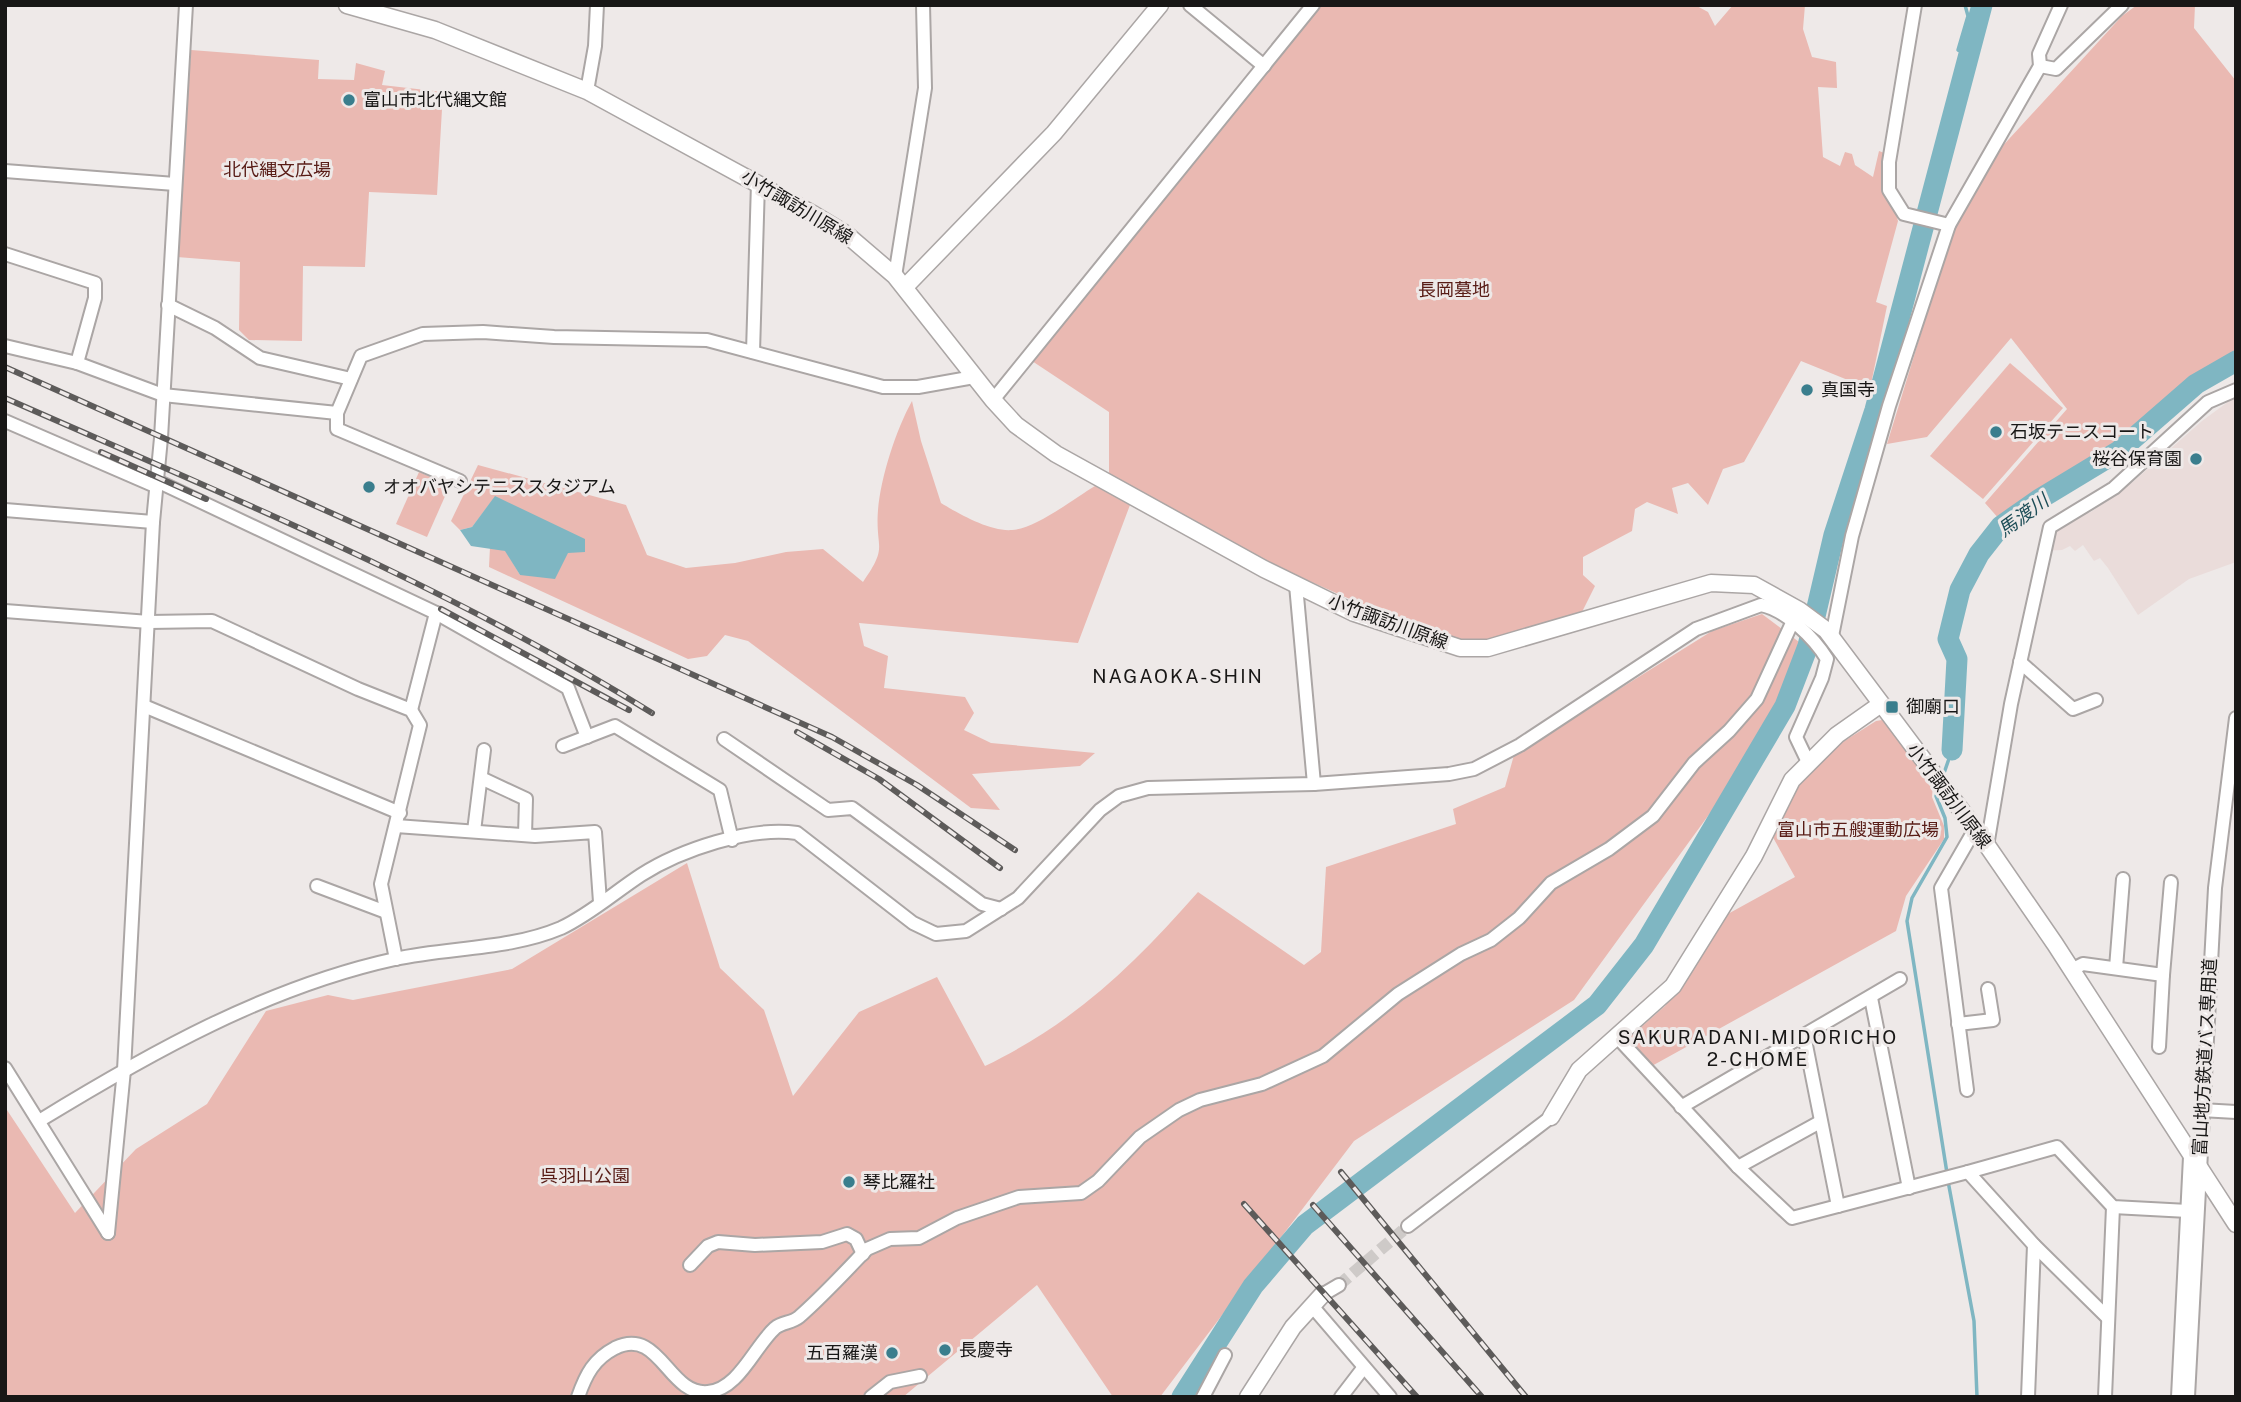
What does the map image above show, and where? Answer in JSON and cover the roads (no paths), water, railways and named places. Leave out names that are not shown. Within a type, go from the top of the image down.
[{"type":"main road","name":"小竹諏訪川原線","points":[[347,5],[435,30],[587,91],[846,234],[900,281],[974,377],[1016,425],[1056,454],[1354,613],[1460,648],[1488,648],[1711,583],[1754,585],[1796,616],[1829,633],[1987,846],[2236,1224]]},
{"type":"main road","points":[[900,281],[1054,133],[1160,5]]},
{"type":"main road","points":[[1551,1117],[1579,1070],[1618,1038],[1673,986],[1754,856],[1792,780],[1837,735],[1881,704]]},
{"type":"main road","points":[[1248,1397],[1293,1327],[1317,1301]]},
{"type":"street","points":[[5,1068],[108,1233],[124,1070],[153,522],[187,5]]},
{"type":"street","points":[[587,91],[595,46],[597,5]]},
{"type":"street","points":[[900,281],[925,88],[923,5]]},
{"type":"street","points":[[1190,5],[1264,66]]},
{"type":"street","points":[[993,400],[1312,5]]},
{"type":"street","points":[[1914,5],[1889,162],[1889,190],[1904,214],[1950,225]]},
{"type":"street","points":[[1829,633],[1852,536],[1889,406],[1950,225],[2040,66],[2039,54],[2061,5]]},
{"type":"street","points":[[2040,66],[2056,69],[2122,5]]},
{"type":"street","points":[[5,171],[175,184]]},
{"type":"street","points":[[753,352],[758,184]]},
{"type":"street","points":[[5,254],[95,283],[95,298],[77,363]]},
{"type":"street","points":[[168,305],[215,328],[260,358],[351,379]]},
{"type":"street","points":[[460,481],[337,429],[337,413],[361,356],[423,334],[483,332],[554,337],[707,340],[883,387],[918,387],[974,377]]},
{"type":"street","points":[[5,346],[77,363],[163,396],[337,413]]},
{"type":"street","points":[[1987,846],[2020,662],[2050,527],[2113,488],[2208,402],[2236,390]]},
{"type":"street","points":[[5,421],[156,483],[436,613],[568,688],[587,737]]},
{"type":"street","points":[[5,510],[153,522]]},
{"type":"street","points":[[1296,584],[1314,784]]},
{"type":"street","points":[[39,1121],[157,1050],[333,976],[396,959],[536,936],[563,927],[645,873],[681,854],[774,830],[797,833],[913,923],[936,934],[966,931],[1017,898],[1100,810],[1119,796],[1148,788],[1314,784],[1450,774],[1474,769],[1520,745],[1696,629],[1761,605],[1796,616],[1827,659],[1822,678],[1796,737],[1808,762]]},
{"type":"street","points":[[5,611],[149,622],[212,621],[358,689],[411,710],[420,725],[382,884],[396,959]]},
{"type":"street","points":[[411,710],[436,613]]},
{"type":"street","points":[[578,1397],[586,1376],[599,1357],[621,1346],[634,1344],[652,1350],[685,1388],[724,1392],[777,1326],[796,1320],[863,1254],[878,1243],[890,1239],[919,1238],[957,1218],[1019,1197],[1081,1193],[1098,1181],[1140,1137],[1179,1110],[1200,1100],[1262,1084],[1323,1056],[1398,994],[1461,954],[1491,940],[1519,918],[1551,883],[1609,849],[1653,816],[1694,763],[1729,731],[1757,699],[1796,616]]},
{"type":"street","points":[[2020,662],[2073,709],[2095,700]]},
{"type":"street","points":[[144,706],[398,819],[474,831],[525,835],[595,832],[600,902]]},
{"type":"street","name":"富山地方鉄道バス専用道","points":[[2188,1397],[2194,1161],[2201,1110],[2215,888],[2236,718]]},
{"type":"street","points":[[563,746],[615,726],[720,790],[732,840]]},
{"type":"street","points":[[724,739],[828,810],[852,808],[895,836],[982,904],[1001,909]]},
{"type":"street","points":[[474,831],[485,750]]},
{"type":"street","points":[[481,778],[526,799],[525,835]]},
{"type":"street","points":[[1967,1090],[1941,888],[1975,829]]},
{"type":"street","points":[[2116,968],[2123,879]]},
{"type":"street","points":[[2159,1047],[2171,882]]},
{"type":"street","points":[[317,886],[386,912]]},
{"type":"street","points":[[2071,970],[2083,964],[2163,975]]},
{"type":"street","points":[[1681,1107],[1900,979]]},
{"type":"street","points":[[1958,1024],[1993,1020],[1988,989]]},
{"type":"street","points":[[1871,998],[1909,1188]]},
{"type":"street","points":[[1804,1035],[1838,1206]]},
{"type":"street","points":[[1618,1038],[1738,1167],[1792,1218],[2057,1147],[2113,1206],[2188,1211]]},
{"type":"street","points":[[2201,1110],[2236,1112]]},
{"type":"street","points":[[1408,1226],[1551,1117]]},
{"type":"street","points":[[1738,1167],[1820,1122]]},
{"type":"street","points":[[2178,1397],[2188,1211],[2194,1161]]},
{"type":"street","points":[[1968,1172],[2034,1245],[2108,1318]]},
{"type":"street","points":[[2105,1397],[2113,1206]]},
{"type":"street","points":[[690,1265],[708,1246],[718,1242],[755,1245],[822,1242],[847,1234],[856,1239],[863,1254]]},
{"type":"street","points":[[2028,1397],[2034,1245]]},
{"type":"street","points":[[1339,1285],[1317,1301],[1364,1367],[1390,1397]]},
{"type":"street","points":[[1203,1397],[1225,1355]]},
{"type":"street","points":[[1341,1397],[1364,1367]]},
{"type":"street","points":[[871,1397],[890,1382],[920,1376]]},
{"type":"water","points":[[495,496],[585,539],[585,552],[568,553],[555,579],[520,575],[505,551],[471,546],[460,530],[472,527]]},
{"type":"waterway","points":[[1965,5],[1968,16],[1958,50],[1969,54]]},
{"type":"waterway","points":[[1182,1397],[1253,1286],[1305,1225],[1597,1005],[1644,945],[1785,706],[1808,646],[1834,535],[1875,410],[1982,5]]},
{"type":"waterway","name":"馬渡川","points":[[1952,750],[1957,659],[1948,639],[1960,590],[1979,554],[2001,526],[2119,451],[2196,384],[2236,361]]},
{"type":"waterway","points":[[1943,776],[1952,750]]},
{"type":"waterway","points":[[1938,790],[1936,796],[1945,818],[1947,837],[1912,898],[1907,921],[1947,1173]]},
{"type":"waterway","points":[[1948,1181],[1974,1321],[1977,1397]]},
{"type":"tunnel","points":[[1339,1285],[1408,1226]]},
{"type":"railway","points":[[5,367],[832,737],[917,785],[1015,850]]},
{"type":"railway","points":[[5,398],[252,506],[416,583],[575,667],[652,713]]},
{"type":"railway","points":[[101,452],[206,499]]},
{"type":"railway","points":[[441,609],[629,710]]},
{"type":"railway","points":[[797,732],[879,779],[1000,868]]},
{"type":"railway","points":[[1341,1172],[1526,1397]]},
{"type":"railway","points":[[1244,1204],[1417,1397]]},
{"type":"railway","points":[[1313,1205],[1482,1397]]},
{"type":"place","name":"富山市北代縄文館","points":[[349,100]]},
{"type":"place","name":"真国寺","points":[[1807,390]]},
{"type":"place","name":"石坂テニスコート","points":[[1996,432]]},
{"type":"place","name":"桜谷保育園","points":[[2196,459]]},
{"type":"place","name":"オオバヤシテニススタジアム","points":[[369,487]]},
{"type":"place","name":"御廟口","points":[[1892,707]]},
{"type":"place","name":"琴比羅社","points":[[849,1182]]},
{"type":"place","name":"長慶寺","points":[[945,1350]]},
{"type":"place","name":"五百羅漢","points":[[892,1353]]},
{"type":"district","name":"NAGAOKA-SHIN","points":[[1178,676]]},
{"type":"district","name":"SAKURADANI-MIDORICHO 2-CHOME","points":[[1758,1048]]},
{"type":"park label","name":"北代縄文広場","points":[[277,170]]},
{"type":"park label","name":"長岡墓地","points":[[1454,290]]},
{"type":"park label","name":"富山市五艘運動広場","points":[[1858,830]]},
{"type":"park label","name":"呉羽山公園","points":[[585,1176]]}]
